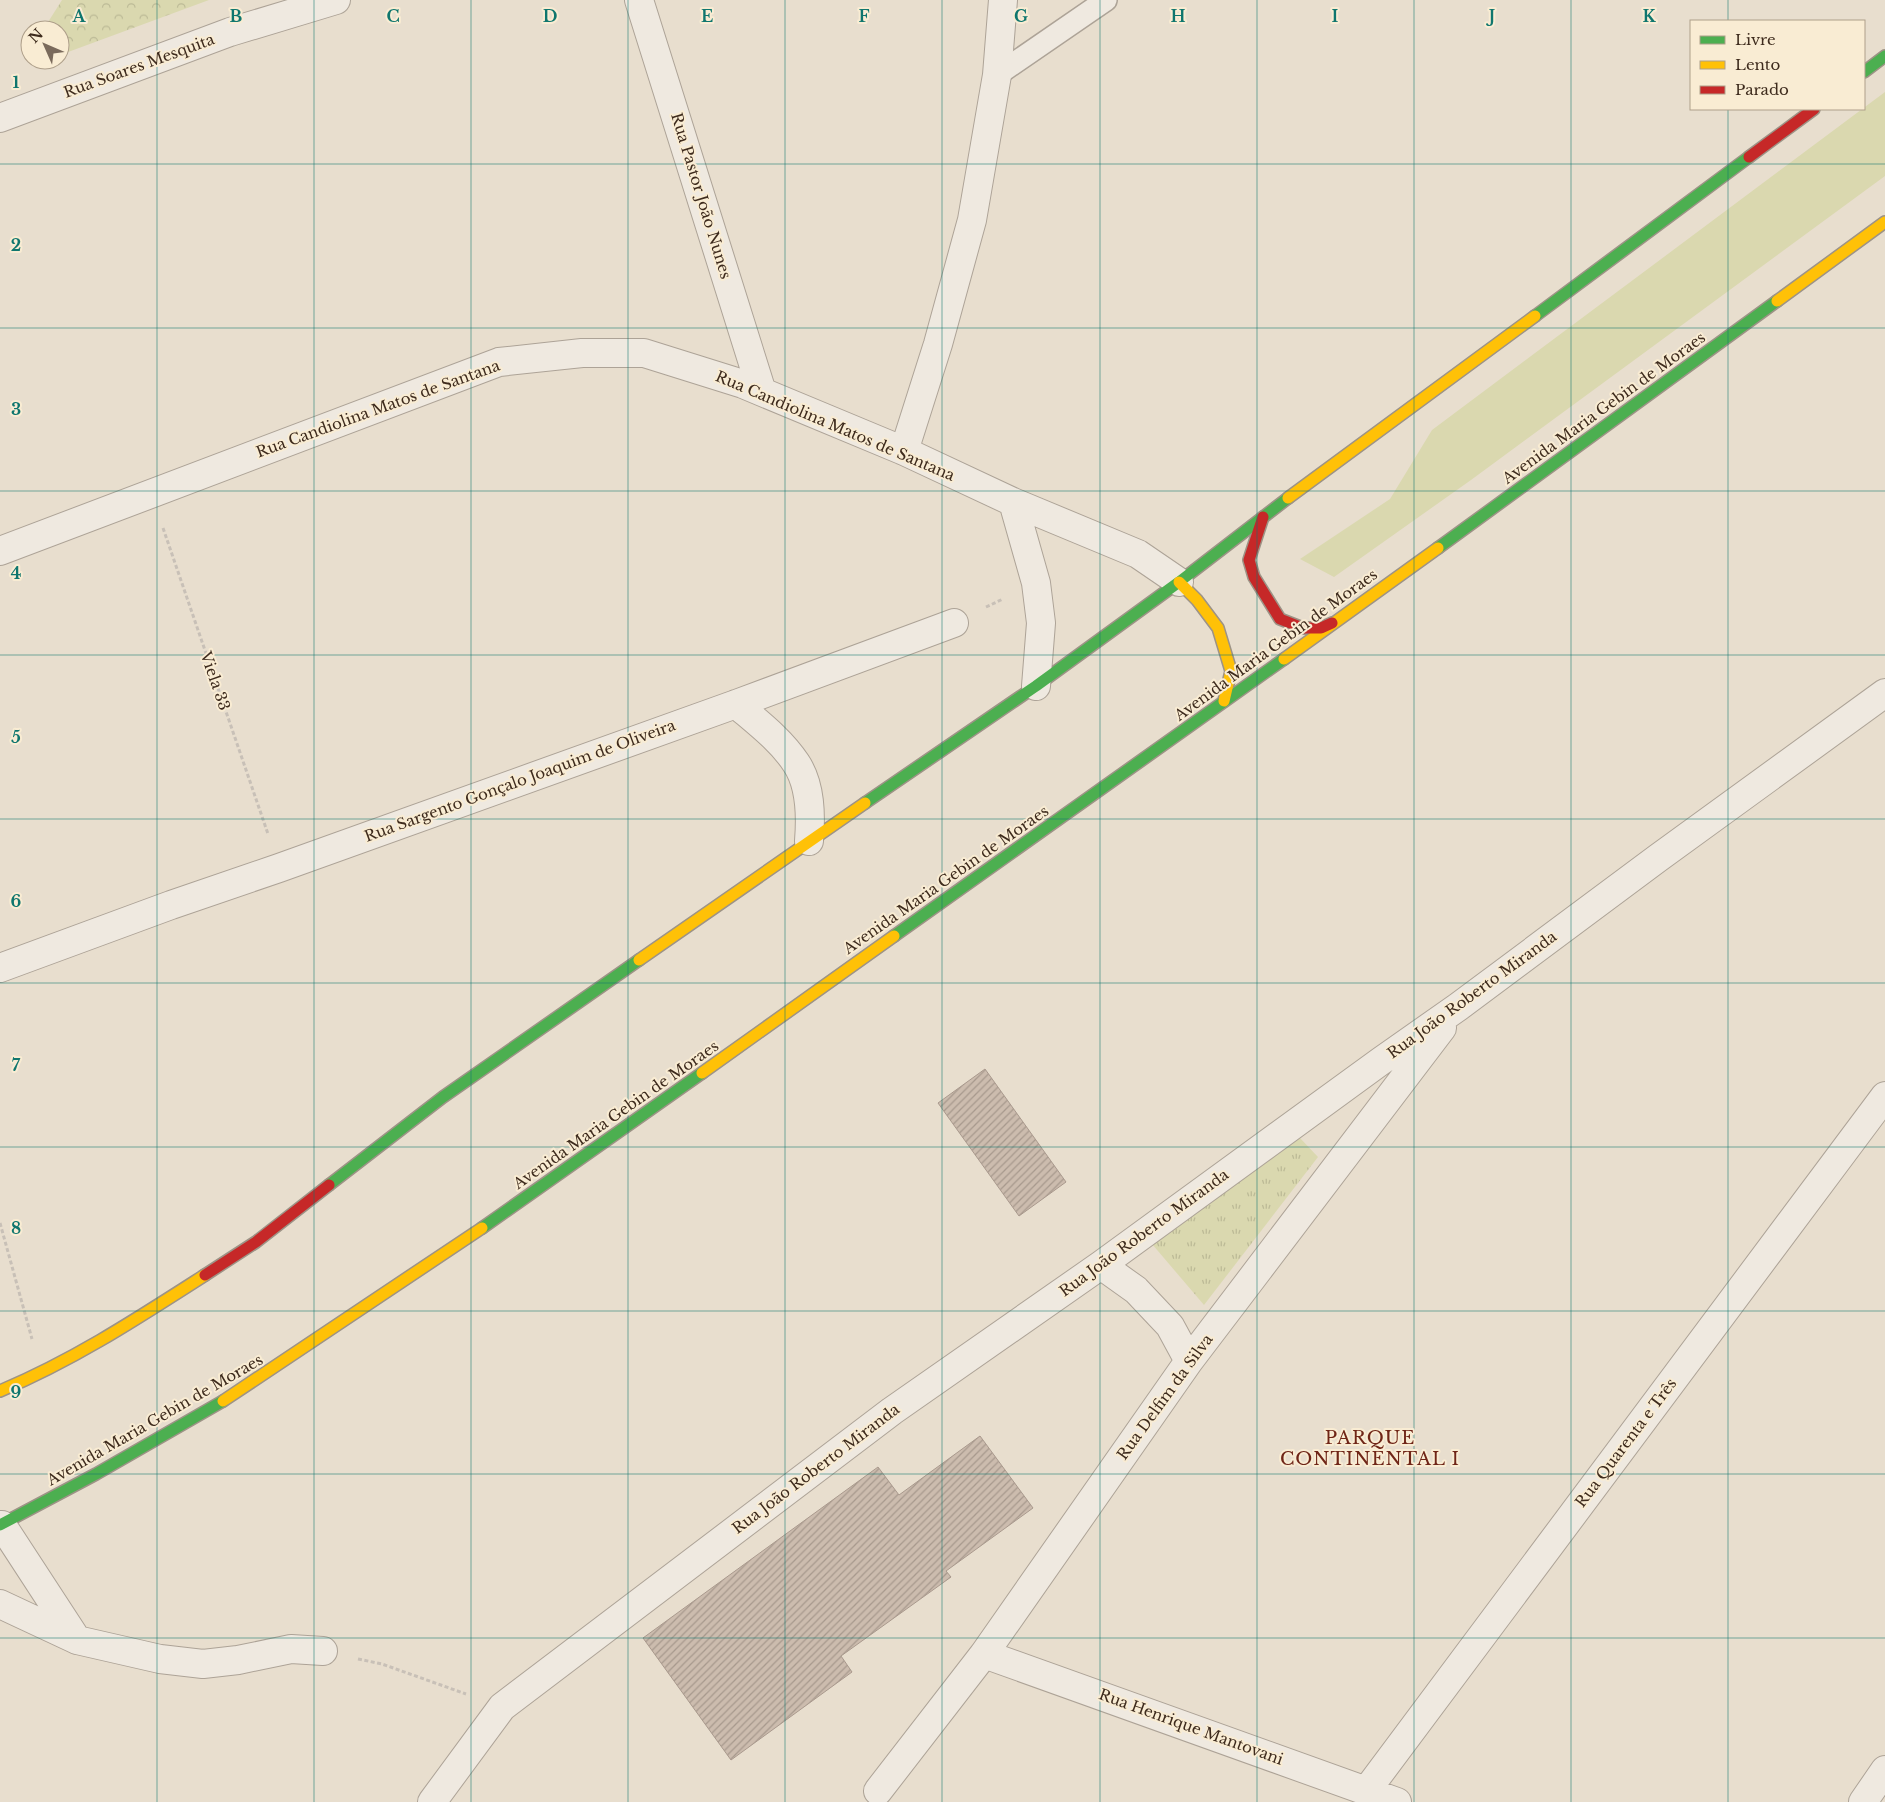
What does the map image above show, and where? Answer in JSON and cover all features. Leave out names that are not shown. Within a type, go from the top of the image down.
[{"type":"main road","points":[[1865,71],[1885,56]]},
{"type":"main road","points":[[0,1390],[41,1374],[122,1329],[256,1242],[443,1097],[809,841],[1036,686],[1179,582],[1262,517],[1813,110]]},
{"type":"main road","name":"Avenida Maria Gebin de Moraes","points":[[1,1525],[96,1474],[237,1393],[499,1217],[1337,621],[1885,222]]},
{"type":"main road","points":[[1262,517],[1249,560],[1254,577],[1280,619],[1303,628],[1321,628],[1337,621]]},
{"type":"main road","points":[[1179,582],[1197,600],[1218,628],[1231,671],[1224,701]]},
{"type":"street","name":"Rua Soares Mesquita","points":[[0,118],[230,32],[336,0]]},
{"type":"street","name":"Rua Pastor João Nunes","points":[[639,0],[762,392]]},
{"type":"street","points":[[904,451],[938,344],[972,220],[997,75],[1003,0]]},
{"type":"street","name":"Rua Candiolina Matos de Santana","points":[[0,551],[499,362],[582,353],[644,353],[743,384],[904,451],[1013,502],[1138,554],[1179,582]]},
{"type":"street","points":[[1013,502],[1036,583],[1041,623],[1036,686]]},
{"type":"street","name":"Rua Sargento Gonçalo Joaquim de Oliveira","points":[[0,968],[171,904],[279,868],[736,704],[954,623]]},
{"type":"street","name":"Rua João Roberto Miranda","points":[[432,1802],[502,1707],[892,1411],[1102,1265],[1381,1060],[1458,1007],[1658,858],[1885,693]]},
{"type":"street","points":[[736,704],[768,730],[797,763],[809,798],[811,820],[809,841]]},
{"type":"street","name":"Rua Delfim da Silva","points":[[878,1791],[984,1654],[1190,1361],[1458,1007]]},
{"type":"street","name":"Rua Quarenta e Três","points":[[1367,1790],[1885,1096]]},
{"type":"street","points":[[1102,1265],[1136,1290],[1170,1326],[1190,1361]]},
{"type":"street","points":[[1,1525],[77,1640]]},
{"type":"street","points":[[0,1604],[77,1640],[160,1659],[203,1664],[238,1660],[291,1649],[323,1651]]},
{"type":"street","name":"Rua Henrique Mantovani","points":[[984,1654],[1397,1802]]},
{"type":"street","points":[[1863,1802],[1885,1770]]},
{"type":"lane","points":[[997,75],[1106,0]]},
{"type":"path","name":"Viela 33","points":[[151,495],[279,868]]},
{"type":"path","points":[[954,623],[1036,583]]},
{"type":"path","points":[[0,1223],[41,1374]]},
{"type":"path","points":[[323,1651],[382,1664],[502,1707]]},
{"type":"green space","points":[[62,0],[209,0],[70,51],[70,20],[49,20]]},
{"type":"green space","points":[[1885,92],[1885,176],[1471,480],[1334,577],[1300,559],[1390,499],[1432,430],[1861,110],[1865,110],[1865,107]]},
{"type":"green space","points":[[1300,1138],[1318,1157],[1204,1305],[1152,1244]]},
{"type":"building","points":[[985,1069],[1066,1182],[1019,1216],[938,1103]]},
{"type":"building","points":[[980,1436],[1033,1508],[946,1571],[951,1577],[841,1656],[852,1672],[731,1760],[643,1638],[878,1467],[899,1495]]},
{"type":"traffic: fast","points":[[1865,71],[1885,56]]},
{"type":"traffic: fast","points":[[1535,316],[1749,157]]},
{"type":"traffic: fast","points":[[1438,548],[1777,301]]},
{"type":"traffic: fast","points":[[865,803],[1036,686],[1179,582],[1288,498]]},
{"type":"traffic: fast","points":[[894,936],[1284,659]]},
{"type":"traffic: fast","points":[[329,1185],[443,1097],[639,960]]},
{"type":"traffic: fast","points":[[482,1228],[702,1073]]},
{"type":"traffic: fast","points":[[0,1525],[96,1474],[223,1401]]},
{"type":"traffic: slow","points":[[1777,301],[1885,222]]},
{"type":"traffic: slow","points":[[1288,498],[1535,316]]},
{"type":"traffic: slow","points":[[1284,659],[1438,548]]},
{"type":"traffic: slow","points":[[1179,582],[1197,600],[1218,628],[1231,671],[1224,701]]},
{"type":"traffic: slow","points":[[639,960],[865,803]]},
{"type":"traffic: slow","points":[[702,1073],[894,936]]},
{"type":"traffic: slow","points":[[223,1401],[482,1228]]},
{"type":"traffic: slow","points":[[0,1391],[80,1352],[205,1275]]},
{"type":"traffic: jam","points":[[1749,157],[1813,110]]},
{"type":"traffic: jam","points":[[1263,517],[1249,560],[1254,577],[1280,619],[1303,628],[1321,628],[1332,623]]},
{"type":"traffic: jam","points":[[205,1275],[256,1242],[329,1185]]},
{"type":"district","name":"PARQUE CONTINENTAL I","points":[[1370,1448]]}]
